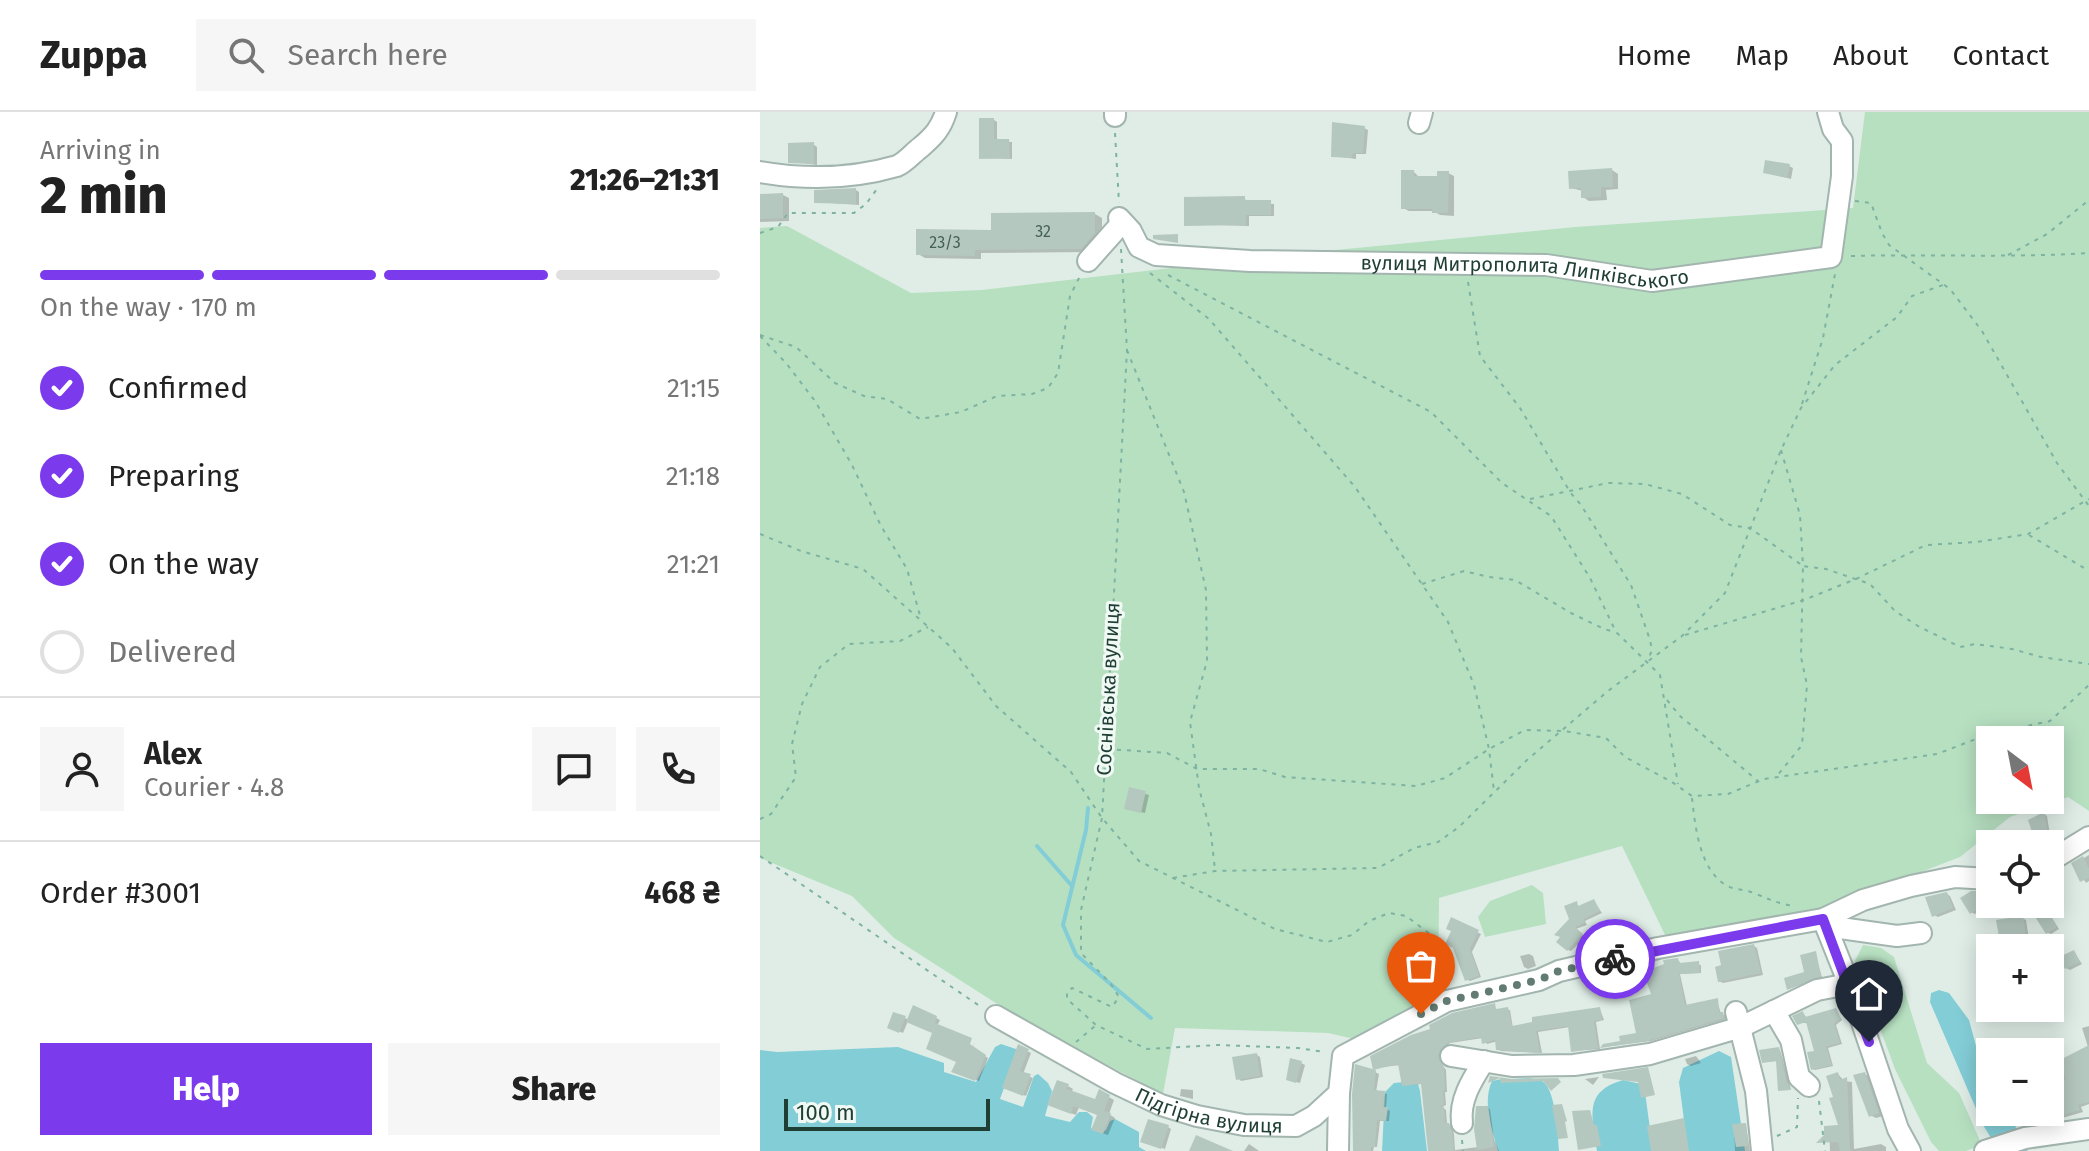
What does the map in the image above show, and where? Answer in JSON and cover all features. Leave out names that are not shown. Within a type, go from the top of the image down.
[{"type":"street","points":[[760,172],[797,177],[835,177],[865,175],[899,166],[938,133],[946,112]]},
{"type":"street","points":[[1828,112],[1833,129],[1842,141],[1831,257]]},
{"type":"street","points":[[1088,261],[1119,222]]},
{"type":"street","name":"вулиця Митрополита Липківського","points":[[1119,222],[1131,231],[1139,247],[1156,255],[1250,261],[1546,265],[1652,281],[1831,257]]},
{"type":"street","points":[[2064,852],[2089,837]]},
{"type":"street","points":[[1338,1151],[1343,1056],[1447,1001],[1658,948],[1822,922],[1863,900],[1911,886],[1955,877],[1976,878]]},
{"type":"street","points":[[1822,922],[1897,936],[1921,933]]},
{"type":"street","points":[[1822,922],[1849,984],[1898,1129],[1910,1151]]},
{"type":"street","points":[[1451,1056],[1512,1066],[1574,1065],[1650,1054],[1739,1020],[1774,1011],[1817,990],[1849,984]]},
{"type":"street","points":[[1774,1011],[1791,1040],[1804,1082]]},
{"type":"street","name":"Підгірна вулиця","points":[[996,1016],[1161,1105],[1244,1125],[1296,1126],[1314,1116],[1339,1093]]},
{"type":"street","points":[[1739,1020],[1756,1091],[1762,1150]]},
{"type":"street","points":[[1462,1123],[1460,1109],[1471,1081],[1484,1061]]},
{"type":"street","points":[[1988,1150],[2040,1142],[2089,1129]]},
{"type":"path","name":"Соснівська вулиця","points":[[1096,1025],[1067,999],[1067,992],[1072,988],[1112,1007],[1119,997],[1111,984],[1081,953],[1081,910],[1102,818],[1127,350],[1115,114]]},
{"type":"path","points":[[760,233],[778,227],[788,213],[854,213],[866,204],[899,166]]},
{"type":"path","points":[[1839,197],[1871,203],[1889,245],[1950,289],[1982,331],[2057,463],[2088,500],[2089,506]]},
{"type":"path","points":[[2005,257],[2047,234],[2089,200]]},
{"type":"path","points":[[1121,250],[1132,258]]},
{"type":"path","points":[[1173,878],[1215,871],[1378,868],[1414,848],[1438,842],[1459,827],[1494,791],[1608,691],[1682,636],[1725,593],[1781,450],[1801,408],[1823,338],[1833,288],[1835,264],[1831,257],[1973,254],[2005,257],[2089,253]]},
{"type":"path","points":[[760,336],[796,347],[835,383],[864,396],[887,399],[920,419],[961,412],[997,396],[1032,394],[1048,388],[1058,373],[1070,296],[1088,261]]},
{"type":"path","points":[[1465,263],[1480,356],[1520,408],[1631,585],[1650,640],[1652,650],[1647,661]]},
{"type":"path","points":[[1143,267],[1209,319],[1355,487],[1448,622],[1474,685],[1489,749],[1494,791]]},
{"type":"path","points":[[1158,269],[1431,412],[1502,483],[1551,516],[1590,578],[1616,632],[1660,675],[1678,786]]},
{"type":"path","points":[[1801,408],[1835,365],[1897,317],[1912,296],[1943,285]]},
{"type":"path","points":[[760,336],[786,363],[815,401],[852,465],[881,526],[907,569],[921,620]]},
{"type":"path","points":[[1127,350],[1184,492],[1206,590],[1207,661],[1190,722],[1215,871]]},
{"type":"path","points":[[1775,778],[1802,745],[1807,685],[1801,657],[1804,600],[1800,515],[1781,450]]},
{"type":"path","points":[[1529,499],[1608,483],[1645,484],[1682,494],[1730,525],[1750,528],[1803,566],[1870,584],[1895,611],[1952,644],[2012,649],[2089,664]]},
{"type":"path","points":[[1682,636],[1804,600],[1926,545],[1977,542],[2028,534],[2088,500]]},
{"type":"path","points":[[760,534],[801,551],[863,569],[952,648],[996,706],[1071,772],[1102,818],[1139,861],[1275,929],[1327,942],[1352,935],[1369,921],[1389,913],[1406,916],[1430,934],[1435,942],[1441,991],[1447,1001]]},
{"type":"path","points":[[2028,534],[2089,571]]},
{"type":"path","points":[[1422,584],[1464,571],[1515,580],[1582,618],[1616,632]]},
{"type":"path","points":[[760,819],[771,814],[796,777],[792,744],[802,704],[820,667],[849,644],[900,641],[929,627]]},
{"type":"path","points":[[1105,749],[1167,753],[1197,769],[1259,769],[1285,777],[1416,786],[1445,778],[1525,730],[1564,731],[1606,738],[1625,757],[1692,796],[1728,794],[1775,778],[1937,754],[1989,734],[2050,721],[2089,685]]},
{"type":"path","points":[[1665,698],[1680,716],[1759,782]]},
{"type":"path","points":[[1692,796],[1696,832],[1709,865],[1721,882],[1770,902],[1807,908],[1822,922]]},
{"type":"path","points":[[760,856],[996,1016]]},
{"type":"path","points":[[1066,1055],[1077,1040],[1096,1025],[1147,1049],[1217,1045],[1298,1048],[1343,1056]]},
{"type":"path","points":[[1762,1150],[1778,1135],[1797,1127],[1804,1082]]},
{"type":"path","points":[[1804,1082],[1819,1101],[1825,1151]]},
{"type":"green space","points":[[1865,112],[2089,112],[2089,811],[2068,797],[2064,798],[2064,726],[1976,726],[1976,814],[2019,814],[1994,830],[1976,830],[1976,844],[1960,857],[1836,905],[1666,937],[1622,846],[1439,898],[1438,1000],[1359,1040],[1328,1033],[1175,1028],[1163,1094],[1027,1023],[894,938],[852,896],[760,858],[760,228],[787,226],[911,293],[982,290],[1283,255],[1575,227],[1853,208]]},
{"type":"green space","points":[[1532,885],[1543,893],[1546,924],[1485,937],[1478,917],[1490,901]]},
{"type":"green space","points":[[1863,945],[1881,948],[1894,957],[1927,1063],[1959,1093],[1982,1145],[1966,1151],[1939,1151],[1931,1142],[1895,1069],[1855,961]]},
{"type":"water","points":[[1939,990],[1949,993],[1969,1020],[1976,1046],[1976,1109],[1930,1002],[1931,993]]},
{"type":"water","points":[[1001,1044],[1016,1049],[1016,1055],[1000,1099],[1023,1107],[1034,1076],[1038,1074],[1052,1091],[1045,1116],[1070,1122],[1079,1112],[1087,1112],[1093,1117],[1091,1128],[1102,1132],[1115,1119],[1139,1132],[1139,1147],[1146,1151],[760,1151],[760,1050],[898,1047],[944,1063],[944,1072],[976,1082],[995,1047]]},
{"type":"water","points":[[1719,1051],[1731,1057],[1745,1151],[1688,1151],[1679,1082],[1683,1068]]},
{"type":"water","points":[[1531,1078],[1545,1084],[1555,1112],[1559,1151],[1498,1151],[1488,1098],[1492,1081]]},
{"type":"water","points":[[1623,1080],[1641,1084],[1645,1092],[1653,1151],[1597,1151],[1593,1107],[1601,1091]]},
{"type":"water","points":[[1414,1081],[1420,1091],[1427,1151],[1382,1151],[1385,1092],[1394,1083]]},
{"type":"water","points":[[1984,1126],[2016,1126],[2028,1151],[1999,1151]]},
{"type":"building","points":[[979,118],[994,118],[994,139],[1009,139],[1010,158],[979,159]]},
{"type":"building","points":[[1332,122],[1365,126],[1363,153],[1353,153],[1352,158],[1331,157]]},
{"type":"building","points":[[814,142],[814,164],[788,163],[788,143]]},
{"type":"building","points":[[1765,160],[1790,164],[1787,178],[1763,173]]},
{"type":"building","points":[[1612,168],[1613,187],[1601,187],[1601,197],[1581,198],[1581,188],[1569,189],[1568,171]]},
{"type":"building","points":[[1401,170],[1414,170],[1414,176],[1437,176],[1437,171],[1449,171],[1448,213],[1432,213],[1432,209],[1401,209]]},
{"type":"building","points":[[856,188],[856,204],[814,203],[814,190]]},
{"type":"building","points":[[783,193],[783,218],[760,219],[760,194]]},
{"type":"building","points":[[1245,196],[1245,200],[1271,200],[1271,215],[1246,215],[1246,225],[1184,226],[1184,197]]},
{"type":"building","points":[[1095,212],[1095,233],[1081,249],[975,250],[975,256],[916,255],[916,229],[991,230],[991,213]]},
{"type":"building","points":[[1178,234],[1178,243],[1153,239],[1153,235]]},
{"type":"building","points":[[1129,787],[1146,791],[1141,813],[1124,809]]},
{"type":"building","points":[[2044,814],[2047,830],[2031,830],[2028,820]]},
{"type":"building","points":[[2083,856],[2089,878],[2080,882],[2071,863]]},
{"type":"building","points":[[1976,891],[1976,910],[1970,914],[1960,898]]},
{"type":"building","points":[[1947,892],[1953,908],[1932,917],[1925,897]]},
{"type":"building","points":[[1594,899],[1600,911],[1583,919],[1585,923],[1575,927],[1583,934],[1567,951],[1556,942],[1560,937],[1554,935],[1569,919],[1564,906],[1577,901],[1578,906]]},
{"type":"building","points":[[1451,917],[1479,930],[1470,949],[1479,976],[1465,981],[1453,948],[1445,944],[1451,931],[1446,929]]},
{"type":"building","points":[[2023,918],[2025,934],[1998,934],[1996,920]]},
{"type":"building","points":[[2036,918],[2052,918],[2057,927],[2046,934]]},
{"type":"building","points":[[1754,944],[1761,973],[1718,982],[1715,967],[1721,965],[1718,951]]},
{"type":"building","points":[[2074,950],[2080,962],[2065,969],[2064,955]]},
{"type":"building","points":[[1816,951],[1821,976],[1787,990],[1784,978],[1804,972],[1800,955]]},
{"type":"building","points":[[1678,958],[1679,963],[1699,961],[1700,973],[1679,974],[1685,1005],[1718,998],[1719,1012],[1723,1012],[1724,1018],[1647,1041],[1600,1048],[1603,1044],[1620,1041],[1619,1036],[1636,1033],[1629,1000],[1651,994],[1643,972],[1664,964],[1663,960]]},
{"type":"building","points":[[1495,1003],[1496,1009],[1508,1007],[1512,1026],[1532,1022],[1532,1017],[1600,1007],[1602,1020],[1594,1021],[1598,1048],[1571,1052],[1568,1026],[1536,1031],[1540,1053],[1496,1050],[1495,1040],[1482,1044],[1481,1037],[1447,1043],[1438,1055],[1444,1067],[1445,1091],[1444,1104],[1439,1107],[1444,1107],[1445,1123],[1449,1123],[1452,1131],[1454,1151],[1428,1151],[1421,1084],[1402,1086],[1398,1064],[1373,1070],[1370,1056],[1430,1029],[1429,1025],[1452,1013]]},
{"type":"building","points":[[913,1005],[937,1016],[935,1023],[972,1038],[970,1044],[986,1055],[975,1081],[951,1072],[956,1062],[926,1049],[932,1033],[906,1022]]},
{"type":"building","points":[[1836,1008],[1841,1019],[1834,1023],[1840,1043],[1826,1047],[1832,1065],[1811,1070],[1807,1052],[1814,1051],[1806,1022],[1797,1025],[1792,1016],[1803,1011],[1805,1017]]},
{"type":"building","points":[[893,1012],[906,1016],[899,1033],[887,1028]]},
{"type":"building","points":[[1018,1044],[1029,1049],[1020,1071],[1031,1074],[1023,1096],[1002,1088]]},
{"type":"building","points":[[2089,1045],[2089,1102],[2078,1105],[2080,1110],[2064,1114],[2066,1079],[2064,1058]]},
{"type":"building","points":[[1779,1047],[1791,1090],[1778,1091],[1776,1061],[1762,1063],[1759,1050]]},
{"type":"building","points":[[1257,1053],[1260,1076],[1236,1080],[1232,1057]]},
{"type":"building","points":[[1290,1058],[1302,1061],[1296,1083],[1286,1080]]},
{"type":"building","points":[[1355,1064],[1376,1070],[1374,1090],[1385,1091],[1383,1107],[1388,1107],[1386,1121],[1377,1120],[1375,1147],[1371,1147],[1371,1151],[1353,1151]]},
{"type":"building","points":[[1648,1067],[1655,1095],[1641,1098],[1638,1082],[1603,1078],[1602,1074]]},
{"type":"building","points":[[1838,1072],[1840,1080],[1847,1077],[1850,1151],[1840,1151],[1838,1142],[1816,1143],[1824,1135],[1824,1126],[1838,1125],[1826,1076]]},
{"type":"building","points":[[1865,1072],[1879,1113],[1869,1117],[1853,1075]]},
{"type":"building","points":[[1490,1076],[1558,1078],[1561,1082],[1551,1091],[1543,1081],[1501,1083],[1500,1078],[1488,1083]]},
{"type":"building","points":[[1057,1080],[1069,1084],[1067,1089],[1095,1099],[1099,1089],[1110,1095],[1104,1111],[1111,1113],[1103,1134],[1091,1130],[1097,1115],[1073,1106],[1071,1114],[1047,1105]]},
{"type":"building","points":[[1562,1104],[1568,1138],[1558,1139],[1552,1105]]},
{"type":"building","points":[[1476,1106],[1488,1106],[1494,1147],[1477,1150],[1474,1129]]},
{"type":"building","points":[[1590,1110],[1601,1146],[1578,1150],[1572,1111]]},
{"type":"building","points":[[1684,1118],[1689,1151],[1651,1151],[1647,1126]]},
{"type":"building","points":[[1148,1119],[1169,1125],[1161,1149],[1140,1142]]},
{"type":"building","points":[[1746,1123],[1748,1146],[1736,1147],[1732,1124]]},
{"type":"building","points":[[1196,1135],[1233,1151],[1189,1151]]},
{"type":"waterway","points":[[1088,808],[1086,830],[1063,925],[1076,955],[1151,1018]]},
{"type":"waterway","points":[[1037,846],[1072,886]]},
{"type":"way so far","points":[[1421,1014],[1447,1001],[1615,959]]},
{"type":"route","points":[[1615,959],[1658,948],[1823,919],[1869,1042]]}]
